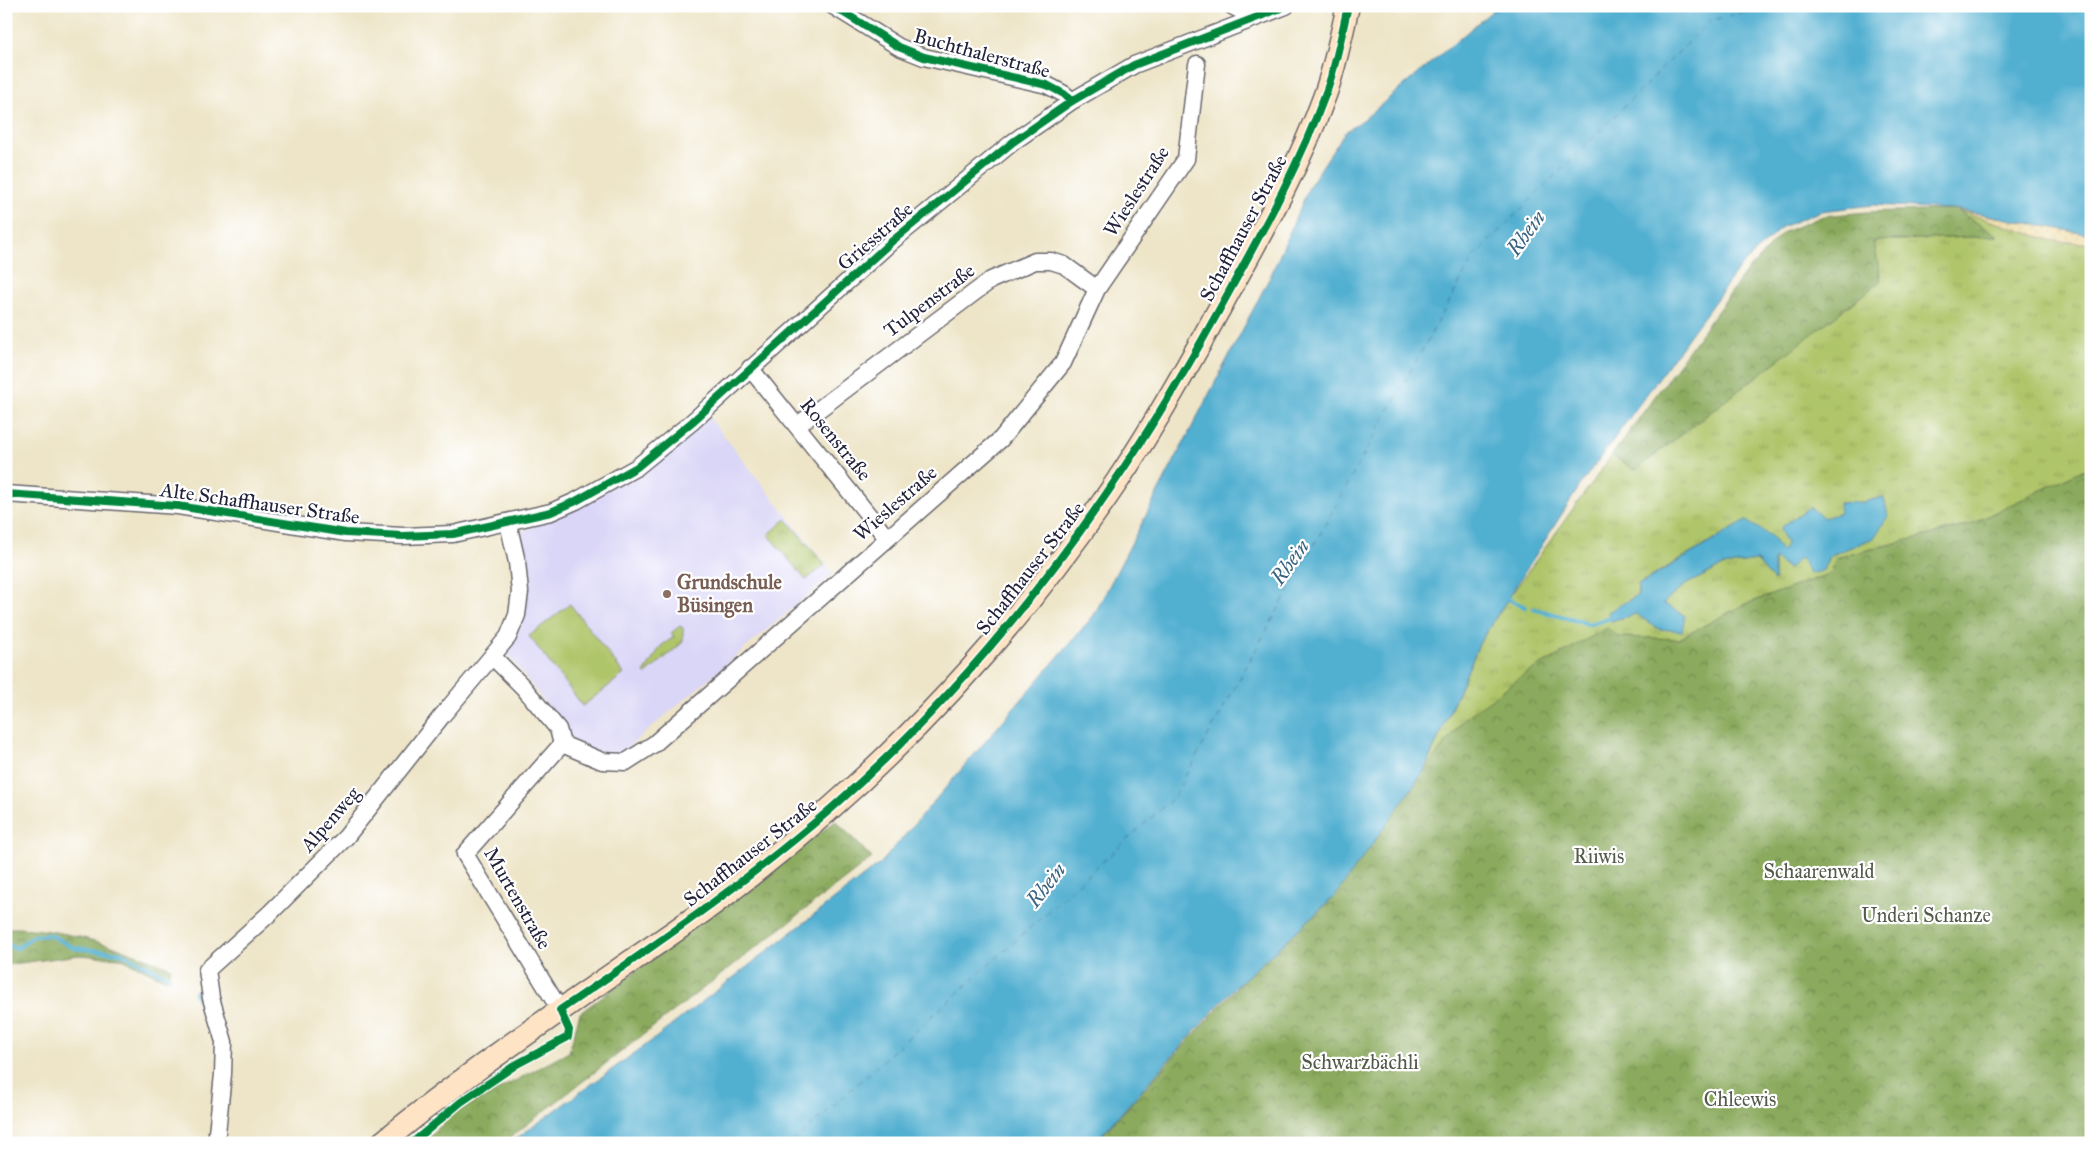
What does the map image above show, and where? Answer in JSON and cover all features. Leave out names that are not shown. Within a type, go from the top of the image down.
[{"type":"main road","name":"Schaffhauser Straße","points":[[382,1143],[420,1112],[560,1010],[741,883],[833,806],[899,745],[946,696],[1009,624],[1050,572],[1118,479],[1156,419],[1253,248],[1297,161],[1326,94],[1348,6]]},
{"type":"street","name":"Buchthalerstraße","points":[[833,6],[872,31],[916,53],[1047,85],[1064,94],[1072,101]]},
{"type":"street","points":[[1232,6],[1242,10],[1247,21]]},
{"type":"street","name":"Griesstraße","points":[[508,523],[551,512],[576,501],[636,467],[692,422],[891,242],[1013,142],[1072,101],[1134,65],[1286,6]]},
{"type":"street","name":"Wieslestraße","points":[[562,744],[602,761],[626,762],[654,744],[1001,439],[1063,363],[1097,289],[1186,159],[1198,64]]},
{"type":"street","name":"Tulpenstraße","points":[[798,425],[991,280],[1035,261],[1051,261],[1064,265],[1097,289]]},
{"type":"street","name":"Rosenstraße","points":[[750,368],[798,425],[887,538]]},
{"type":"street","name":"Alte Schaffhauser Straße","points":[[6,494],[178,506],[346,532],[402,536],[453,534],[508,523]]},
{"type":"street","name":"Alpenweg","points":[[216,1143],[224,1042],[211,998],[207,970],[270,913],[346,837],[508,637],[517,616],[519,600],[517,562],[508,523]]},
{"type":"street","points":[[492,656],[523,687],[558,729],[562,744]]},
{"type":"street","name":"Murtenstraße","points":[[560,1010],[464,854],[562,744]]},
{"type":"shaded area","name":"Grundschule Büsingen","points":[[709,417],[833,574],[615,758],[576,744],[507,653],[526,614],[519,533],[637,473]]},
{"type":"green space","points":[[1955,209],[2049,240],[2091,244],[2091,466],[1969,525],[1836,558],[1832,573],[1741,606],[1679,639],[1618,637],[1466,718],[1424,771],[1480,642],[1508,599],[1612,455],[1635,470],[1880,281],[1874,241],[1997,236]],"holes":[[[1883,497],[1874,538],[1831,555],[1774,558],[1774,580],[1757,561],[1723,566],[1685,585],[1663,603],[1659,629],[1636,614],[1638,584],[1746,521],[1782,552],[1800,533],[1825,519],[1841,513],[1839,503],[1864,502]]]},
{"type":"green space","points":[[1955,209],[1998,236],[1874,241],[1881,281],[1635,470],[1612,455],[1746,272],[1782,233],[1823,216],[1867,212]]},
{"type":"green space","name":"Schaarenwald","points":[[2091,466],[2091,1143],[1095,1143],[1247,976],[1328,903],[1465,718],[1525,674],[1607,628],[1618,637],[1679,639],[1741,606],[1831,573],[1836,558],[1969,525]]},
{"type":"green space","points":[[786,519],[825,565],[806,580],[768,535]]},
{"type":"green space","points":[[570,604],[624,674],[583,706],[529,636]]},
{"type":"green space","points":[[680,626],[683,628],[683,642],[646,674],[644,673],[661,646],[674,637],[671,633]]},
{"type":"green space","points":[[836,821],[872,858],[503,1143],[423,1143],[453,1114],[569,1052],[580,1013]]},
{"type":"green space","points":[[6,928],[48,931],[90,940],[171,968],[166,980],[120,958],[79,955],[6,965]]},
{"type":"sand","points":[[1955,209],[2091,235],[2091,244],[2049,240]]},
{"type":"water","name":"Rhein","points":[[1498,6],[2091,6],[2091,235],[1955,209],[1873,205],[1821,211],[1782,227],[1740,267],[1583,481],[1480,642],[1424,771],[1336,895],[1231,991],[1094,1143],[510,1143],[654,1039],[881,863],[1094,615],[1271,275],[1310,185],[1345,132],[1363,120]]},
{"type":"water","points":[[1884,497],[1888,516],[1874,538],[1831,555],[1822,571],[1810,574],[1801,557],[1789,569],[1774,558],[1774,581],[1757,561],[1723,566],[1685,585],[1663,603],[1685,616],[1682,631],[1659,629],[1636,614],[1611,621],[1608,612],[1638,595],[1638,585],[1746,521],[1771,536],[1782,552],[1786,544],[1780,528],[1810,507],[1824,518],[1840,513],[1839,503],[1864,502]]},
{"type":"waterway","points":[[1508,599],[1525,607]]},
{"type":"waterway","points":[[1534,609],[1590,624],[1610,618]]},
{"type":"waterway","points":[[6,945],[18,948],[33,936],[50,935],[74,948],[121,953],[169,977]]},
{"type":"waterway","points":[[195,992],[210,1022]]},
{"type":"ferry route","points":[[792,1143],[1174,797],[1475,255],[1711,20],[1776,6]]},
{"type":"ferry route","points":[[2065,6],[2091,13]]},
{"type":"cycle path","points":[[833,6],[899,47],[924,57],[1047,85],[1064,94],[1072,101]]},
{"type":"cycle path","points":[[6,494],[178,506],[346,533],[403,536],[453,534],[551,512],[576,501],[637,467],[692,422],[891,242],[1013,142],[1072,101],[1134,65],[1286,6]]},
{"type":"cycle path","points":[[412,1143],[461,1102],[517,1064],[568,1037],[569,1030],[560,1010],[734,887],[833,807],[891,753],[946,697],[998,638],[1047,576],[1137,448],[1179,381],[1218,312],[1275,206],[1314,123],[1332,74],[1348,6]]},
{"type":"place","name":"Grundschule Büsingen","points":[[667,594]]},
{"type":"park label","name":"Riiwis","points":[[1599,856]]},
{"type":"park label","name":"Underi Schanze","points":[[1926,915]]},
{"type":"park label","name":"Schwarzbächli","points":[[1360,1062]]},
{"type":"park label","name":"Chleewis","points":[[1740,1099]]}]
